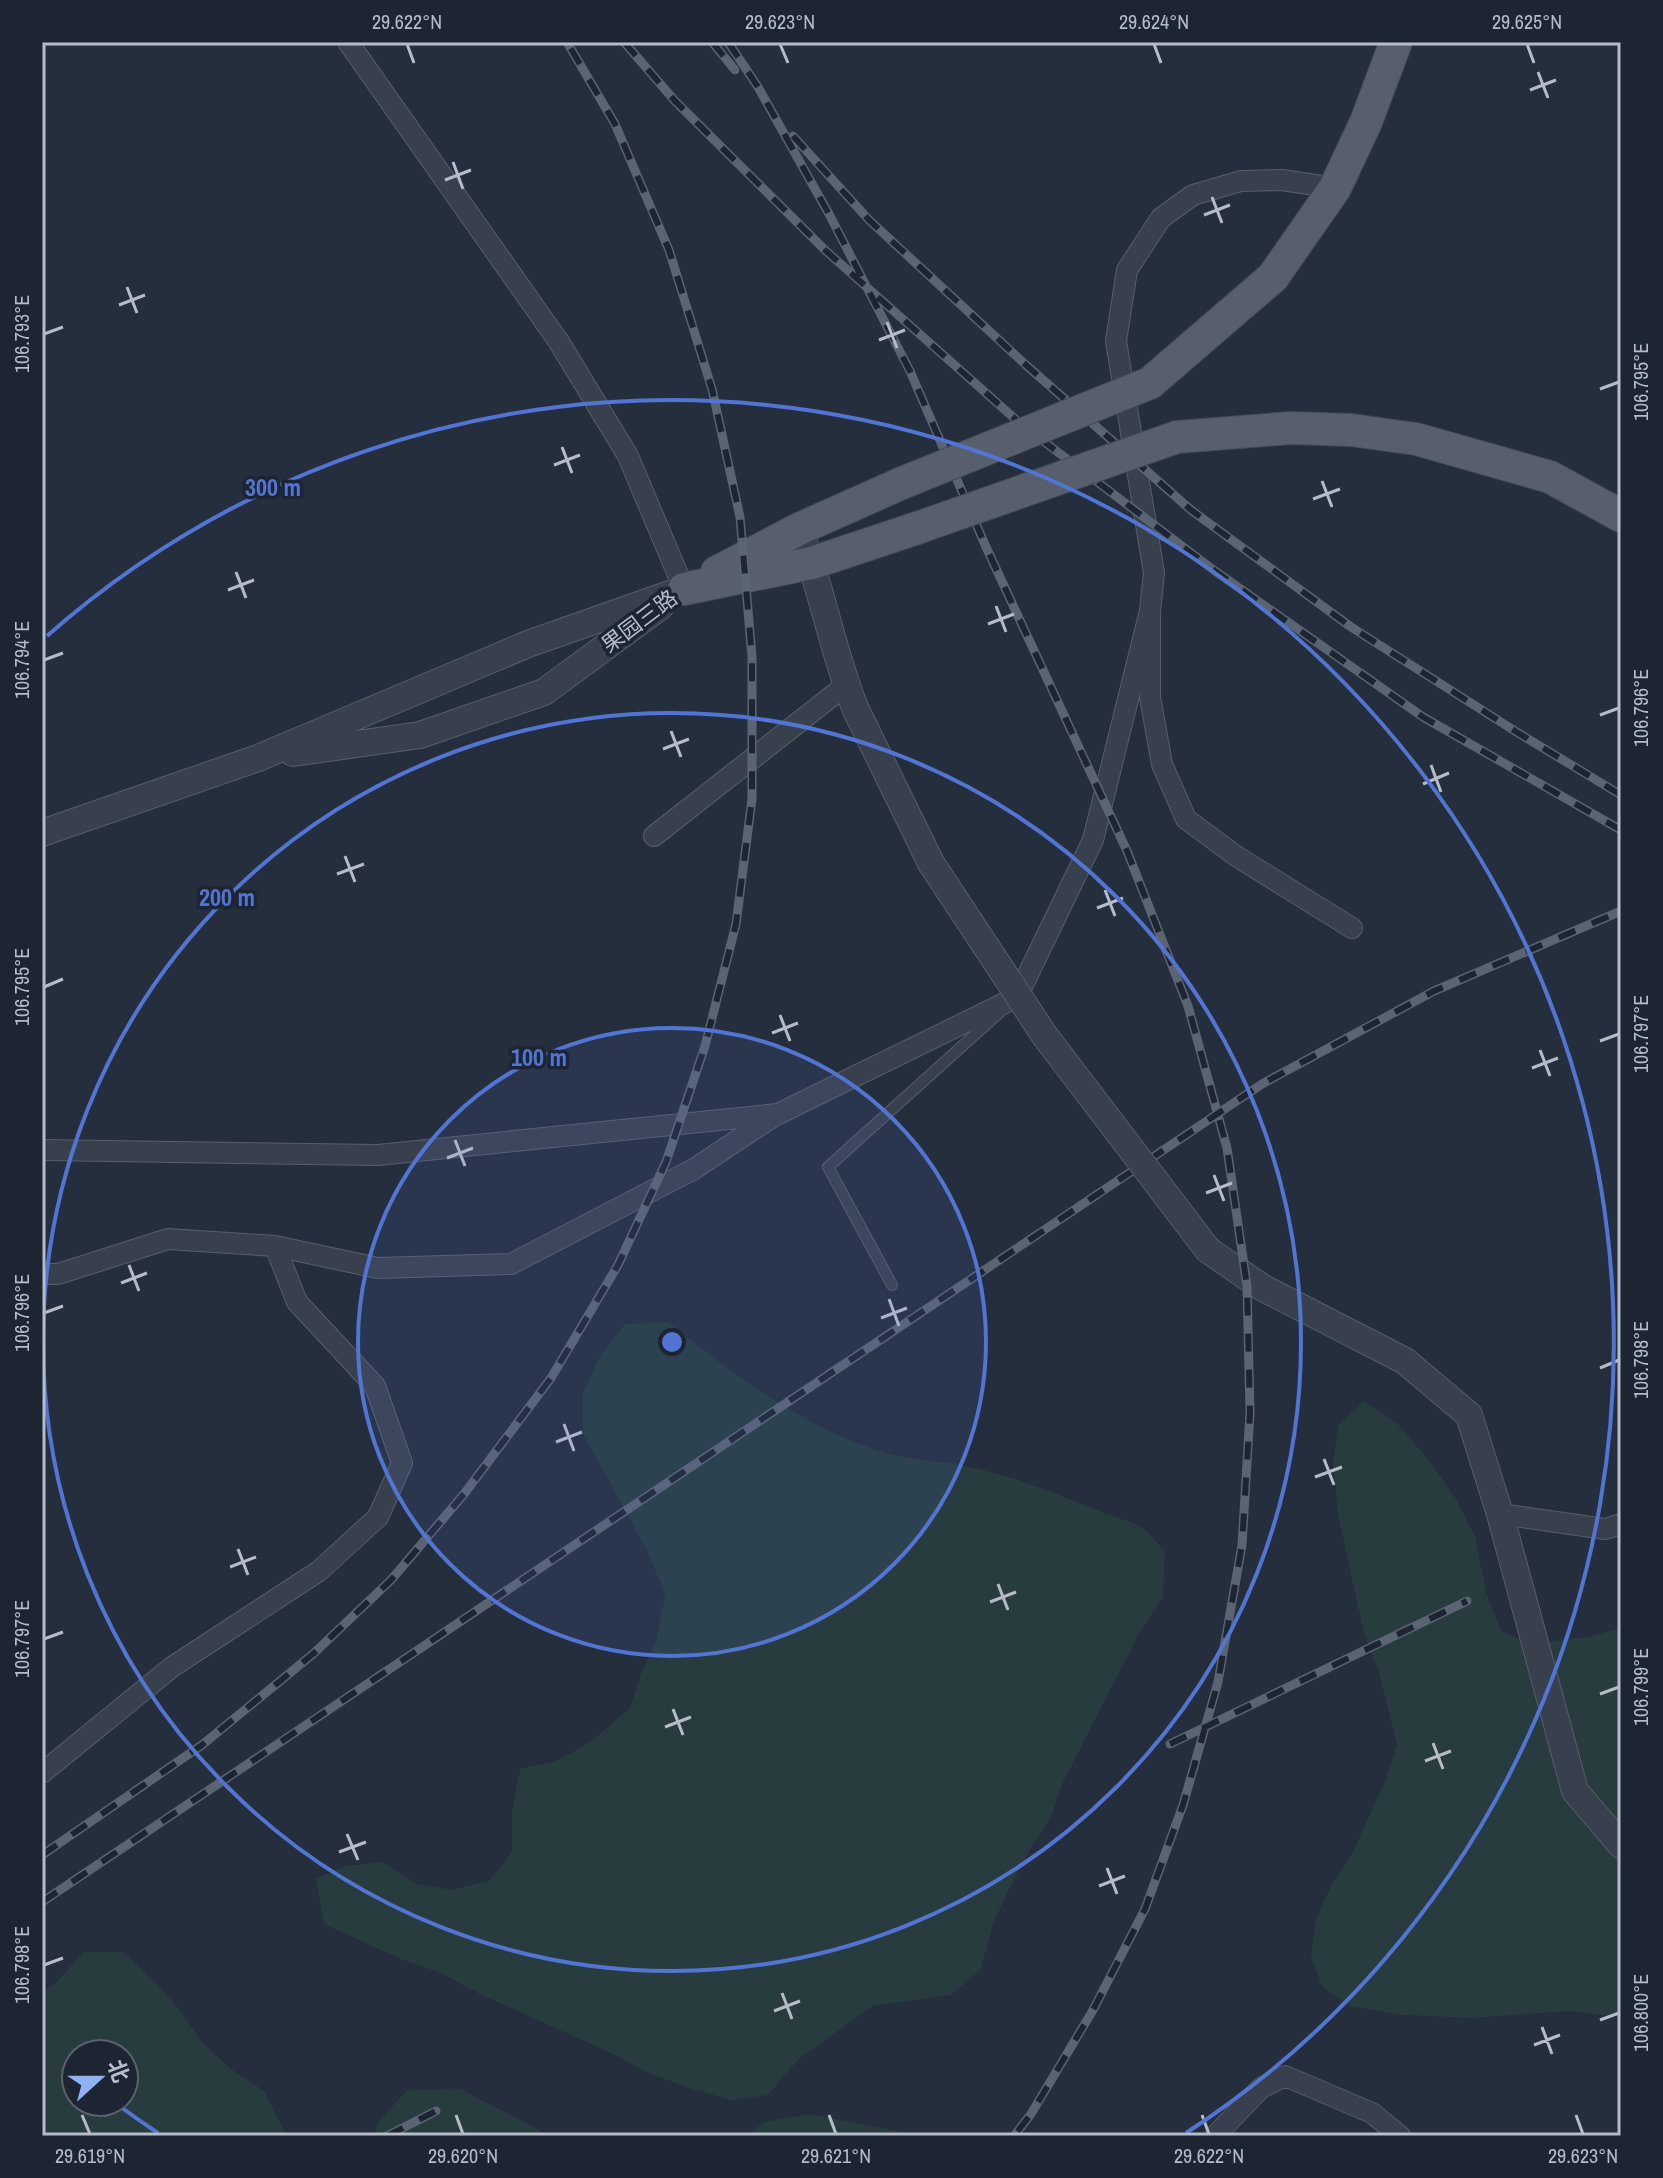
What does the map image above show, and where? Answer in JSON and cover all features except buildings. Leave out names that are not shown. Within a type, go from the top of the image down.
[{"type":"main road","points":[[684,589],[799,529],[902,483],[1150,383],[1273,277],[1335,188],[1366,122],[1396,42]]},
{"type":"main road","points":[[684,589],[812,563],[1177,437],[1291,428],[1351,430],[1416,439],[1550,477],[1621,516]]},
{"type":"street","points":[[348,42],[559,342],[628,456],[684,589]]},
{"type":"street","points":[[1335,188],[1282,180],[1241,181],[1193,195],[1161,218],[1127,270],[1116,341],[1154,573],[1150,611],[1150,697],[1162,764],[1186,819],[1236,856],[1352,928]]},
{"type":"street","points":[[799,529],[856,710],[931,863],[1045,1036],[1208,1250],[1263,1288],[1405,1361],[1469,1415],[1500,1514],[1575,1791],[1621,1845]]},
{"type":"street","name":"果园三路","points":[[42,833],[258,758],[528,644],[684,589]]},
{"type":"street","name":"果园三路","points":[[258,758],[420,735],[544,692],[684,589]]},
{"type":"street","points":[[42,1274],[58,1274],[168,1239],[275,1246],[378,1268],[511,1264],[694,1169],[778,1114],[1017,997],[1093,840],[1150,611]]},
{"type":"street","points":[[654,836],[846,685]]},
{"type":"street","points":[[42,1150],[378,1155],[778,1114]]},
{"type":"street","points":[[42,1773],[172,1667],[319,1571],[378,1517],[402,1463],[375,1386],[297,1302],[275,1246]]},
{"type":"street","points":[[1500,1514],[1605,1529],[1621,1524]]},
{"type":"street","points":[[1215,2136],[1261,2088],[1285,2076],[1372,2113],[1400,2136]]},
{"type":"lane","points":[[892,1285],[828,1167],[1017,997]]},
{"type":"green space","points":[[668,1322],[766,1395],[847,1439],[895,1455],[973,1468],[1028,1483],[1134,1524],[1146,1531],[1165,1552],[1163,1597],[1141,1630],[1062,1784],[1051,1818],[1009,1889],[993,1924],[981,1969],[951,1995],[872,2006],[799,2059],[768,2095],[731,2100],[646,2072],[441,1973],[401,1959],[324,1924],[316,1878],[346,1866],[383,1862],[417,1884],[453,1890],[489,1881],[512,1852],[512,1812],[520,1769],[556,1761],[589,1743],[630,1708],[657,1638],[665,1595],[648,1552],[583,1433],[583,1394],[599,1358],[625,1324]]},
{"type":"green space","points":[[1364,1401],[1397,1423],[1432,1464],[1456,1499],[1475,1537],[1486,1592],[1501,1631],[1531,1644],[1587,1637],[1621,1628],[1621,2017],[1568,2011],[1472,2018],[1402,2015],[1349,2006],[1322,1986],[1311,1956],[1316,1919],[1332,1884],[1351,1856],[1386,1779],[1397,1745],[1379,1672],[1363,1629],[1338,1515],[1333,1462],[1338,1426]]},
{"type":"green space","points":[[83,1952],[123,1952],[179,2009],[201,2041],[231,2069],[264,2091],[284,2136],[42,2136],[42,1992],[56,1983]]},
{"type":"green space","points":[[461,2089],[549,2136],[374,2136],[379,2121],[407,2090]]},
{"type":"green space","points":[[810,2114],[923,2136],[747,2136],[764,2122]]},
{"type":"railway","points":[[42,1855],[202,1745],[313,1654],[391,1580],[464,1494],[551,1378],[618,1265],[666,1162],[705,1046],[736,924],[752,799],[752,657],[740,517],[712,389],[669,250],[615,124],[567,42]]},
{"type":"railway","points":[[624,42],[675,101],[826,251],[1022,425],[1215,571],[1423,717],[1621,830]]},
{"type":"railway","points":[[712,42],[735,70]]},
{"type":"railway","points":[[728,42],[758,87],[829,214],[910,371],[986,547],[1127,851],[1188,1006],[1227,1148],[1247,1286],[1250,1413],[1242,1545],[1218,1682],[1183,1805],[1145,1909],[1093,2010],[1031,2114],[1014,2136]]},
{"type":"railway","points":[[793,136],[869,220],[1026,365],[1191,510],[1351,627],[1621,795]]},
{"type":"railway","points":[[42,1902],[1262,1084],[1434,991],[1621,911]]},
{"type":"railway","points":[[1170,1744],[1467,1601]]},
{"type":"railway","points":[[387,2136],[436,2111]]}]
